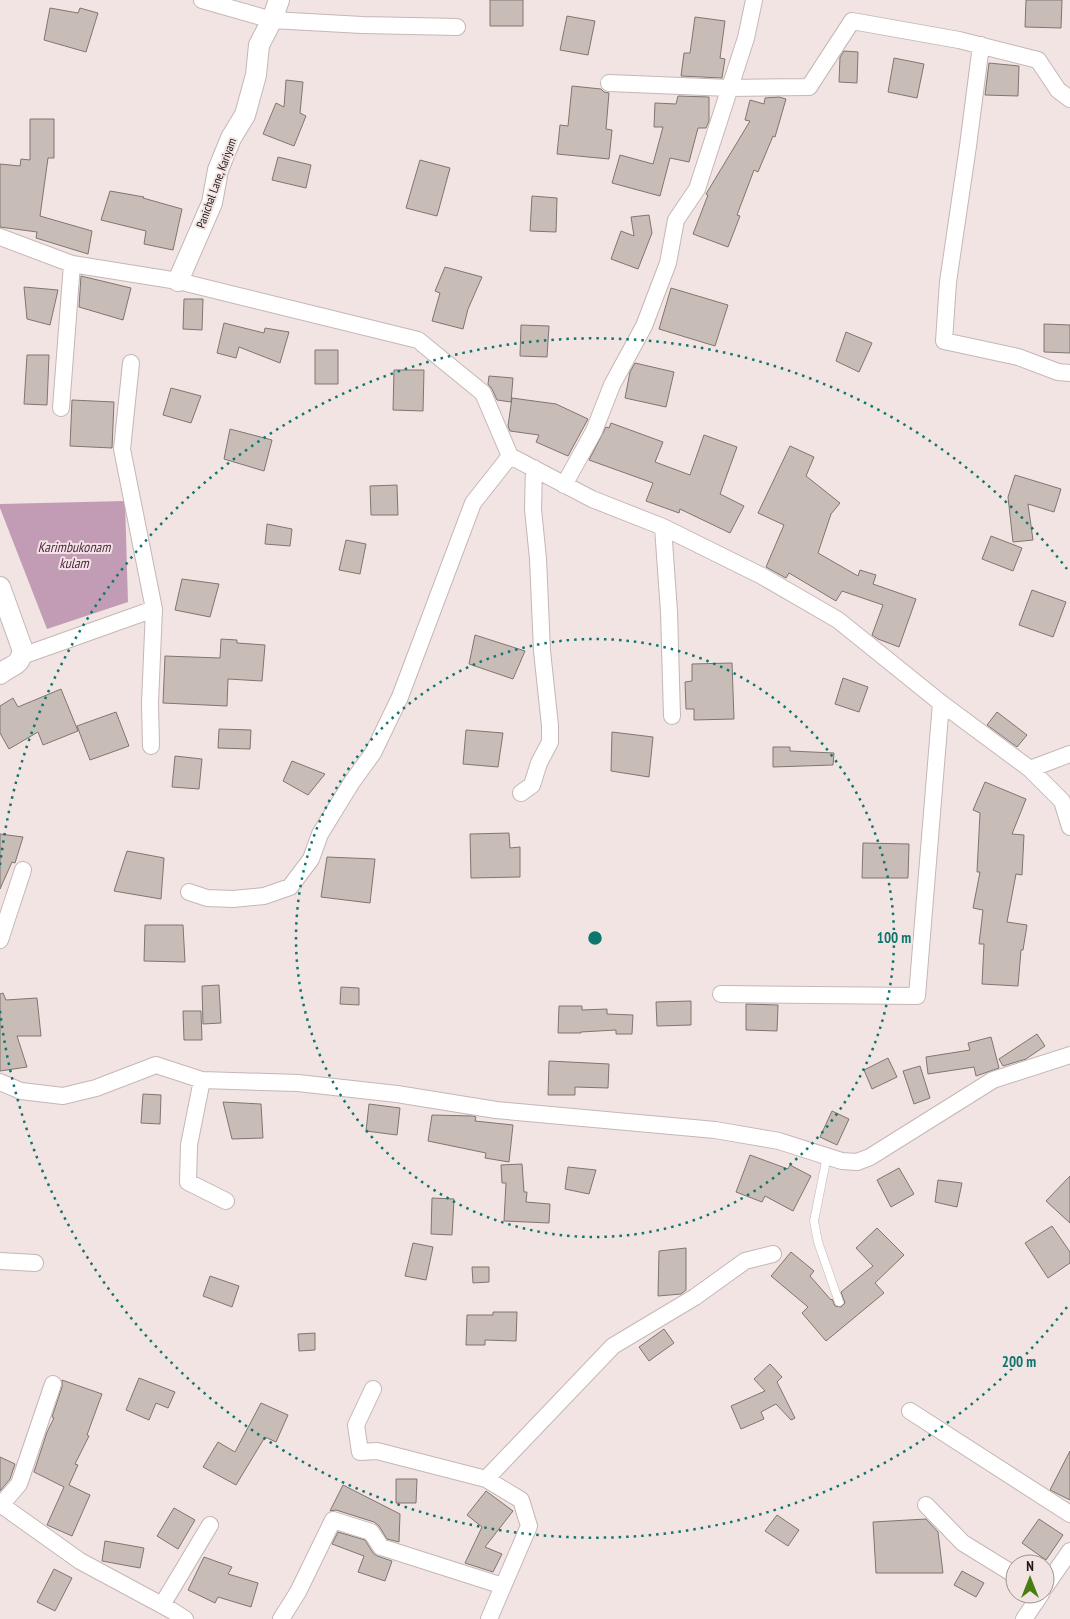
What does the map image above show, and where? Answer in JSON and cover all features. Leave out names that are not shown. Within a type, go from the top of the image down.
[{"type":"street","points":[[202,0],[272,20],[362,26],[457,27]]},
{"type":"street","name":"Panichal Lane, Kariyam","points":[[178,281],[212,203],[218,170],[231,138],[245,115],[256,75],[259,45],[272,20],[279,0]]},
{"type":"street","points":[[564,485],[594,431],[612,385],[644,326],[668,262],[676,220],[697,189],[746,38],[754,0]]},
{"type":"street","points":[[609,83],[729,88],[809,87],[852,21],[959,40],[1038,60],[1058,90],[1070,99]]},
{"type":"street","points":[[980,45],[968,146],[948,282],[944,341],[1018,357],[1058,372],[1070,373]]},
{"type":"street","points":[[0,238],[72,264],[178,281],[418,340],[483,393],[510,456],[592,499],[663,527],[762,576],[838,620],[941,703],[1030,768],[1062,801],[1070,827]]},
{"type":"street","points":[[61,408],[72,264]]},
{"type":"street","points":[[131,362],[122,449],[154,609],[150,703],[151,746]]},
{"type":"street","points":[[189,892],[207,898],[233,899],[264,896],[290,887],[311,859],[320,834],[352,782],[373,753],[400,697],[473,503],[510,456]]},
{"type":"street","points":[[521,793],[532,785],[539,763],[550,742],[533,509],[534,468]]},
{"type":"street","points":[[663,527],[669,612],[672,716]]},
{"type":"street","points":[[0,587],[20,640],[22,656]]},
{"type":"street","points":[[0,674],[16,665],[22,656],[154,609]]},
{"type":"street","points":[[722,994],[917,996],[941,703]]},
{"type":"street","points":[[1030,768],[1070,754]]},
{"type":"street","points":[[0,940],[23,870]]},
{"type":"street","points":[[0,1082],[21,1091],[63,1096],[96,1088],[156,1065],[202,1080],[298,1083],[397,1094],[496,1110],[715,1130],[779,1141],[842,1161],[857,1162],[870,1157],[993,1080],[1070,1056]]},
{"type":"street","points":[[202,1080],[188,1145],[188,1182],[226,1201]]},
{"type":"street","points":[[486,1479],[613,1346],[696,1297],[745,1261],[773,1254]]},
{"type":"street","points":[[0,1261],[35,1263]]},
{"type":"street","points":[[53,1384],[19,1484],[0,1504],[80,1561],[185,1619]]},
{"type":"street","points":[[373,1389],[356,1424],[360,1452],[377,1451],[486,1479],[521,1500],[529,1526],[489,1619]]},
{"type":"street","points":[[910,1411],[1070,1514]]},
{"type":"street","points":[[926,1505],[963,1543],[1005,1569]]},
{"type":"street","points":[[281,1619],[298,1592],[333,1520],[372,1532],[381,1547],[503,1586]]},
{"type":"street","points":[[162,1605],[210,1525]]},
{"type":"street","points":[[1055,1573],[1070,1550]]},
{"type":"street","points":[[1024,1619],[1034,1604]]},
{"type":"lane","points":[[827,1156],[814,1220],[818,1242],[839,1302]]},
{"type":"water","name":"Karimbukonam kulam","points":[[125,501],[128,602],[47,629],[0,504]]},
{"type":"building","points":[[490,0],[523,0],[523,26],[490,26]]},
{"type":"building","points":[[1026,0],[1062,0],[1061,28],[1025,27]]},
{"type":"building","points":[[50,8],[78,13],[80,8],[98,13],[86,52],[44,40]]},
{"type":"building","points":[[567,16],[595,21],[588,55],[560,50]]},
{"type":"building","points":[[695,17],[725,21],[720,58],[725,59],[722,78],[681,76],[684,53],[690,53]]},
{"type":"building","points":[[844,51],[858,52],[857,83],[839,82],[840,57]]},
{"type":"building","points":[[894,58],[924,64],[917,98],[888,92]]},
{"type":"building","points":[[989,63],[1019,66],[1018,96],[985,95]]},
{"type":"building","points":[[286,80],[303,82],[300,113],[306,116],[294,146],[263,134],[276,103],[284,107]]},
{"type":"building","points":[[572,86],[601,89],[609,93],[606,129],[612,130],[609,159],[557,154],[560,125],[568,126]]},
{"type":"building","points":[[678,96],[709,97],[709,121],[706,128],[698,128],[689,162],[670,158],[660,196],[612,183],[620,155],[653,164],[663,127],[654,127],[655,103],[676,104]]},
{"type":"building","points":[[779,97],[786,99],[775,137],[773,136],[758,172],[754,170],[737,215],[740,216],[728,247],[693,234],[708,195],[706,194],[750,121],[745,120],[750,100],[764,104],[765,98]]},
{"type":"building","points":[[30,119],[54,119],[54,158],[48,158],[40,216],[92,231],[88,254],[36,238],[37,232],[0,227],[0,164],[20,166],[21,159],[30,160]]},
{"type":"building","points":[[278,157],[311,165],[306,188],[272,180]]},
{"type":"building","points":[[420,160],[450,168],[437,216],[406,208]]},
{"type":"building","points":[[110,191],[144,197],[182,209],[173,250],[144,244],[146,231],[101,220]]},
{"type":"building","points":[[532,196],[557,198],[556,232],[530,231]]},
{"type":"building","points":[[649,215],[652,233],[638,269],[611,259],[621,231],[634,236],[631,217]]},
{"type":"building","points":[[445,267],[482,277],[468,309],[463,329],[432,321],[440,293],[435,291]]},
{"type":"building","points":[[81,276],[131,288],[123,320],[79,307]]},
{"type":"building","points":[[24,287],[58,290],[50,325],[27,319]]},
{"type":"building","points":[[671,288],[728,305],[715,346],[659,329]]},
{"type":"building","points":[[184,299],[203,299],[202,330],[183,329]]},
{"type":"building","points":[[224,323],[264,333],[265,328],[289,332],[280,363],[239,347],[236,358],[217,353]]},
{"type":"building","points":[[1044,324],[1070,325],[1070,353],[1044,352]]},
{"type":"building","points":[[521,325],[549,326],[547,357],[520,356]]},
{"type":"building","points":[[846,332],[872,343],[859,372],[836,361]]},
{"type":"building","points":[[315,350],[338,350],[338,384],[315,384]]},
{"type":"building","points":[[27,355],[49,355],[47,405],[24,404]]},
{"type":"building","points":[[635,363],[674,372],[666,407],[625,398],[630,372]]},
{"type":"building","points":[[394,370],[424,370],[423,411],[393,410]]},
{"type":"building","points":[[489,376],[513,378],[511,402],[497,400],[488,384]]},
{"type":"building","points":[[171,388],[201,396],[191,423],[163,415]]},
{"type":"building","points":[[512,398],[556,404],[588,419],[568,456],[536,442],[539,435],[510,431],[508,426]]},
{"type":"building","points":[[72,400],[114,402],[112,448],[70,446]]},
{"type":"building","points":[[611,423],[663,442],[655,462],[690,475],[704,435],[737,447],[720,494],[744,506],[730,533],[680,509],[679,513],[646,501],[653,483],[589,460],[606,427],[609,428]]},
{"type":"building","points":[[230,429],[272,440],[264,471],[224,459]]},
{"type":"building","points":[[790,446],[814,457],[806,476],[840,503],[831,514],[818,553],[858,576],[860,570],[876,575],[873,584],[916,599],[899,647],[872,635],[883,605],[842,591],[836,601],[789,573],[786,578],[766,567],[784,525],[758,513]]},
{"type":"building","points":[[1015,475],[1061,489],[1054,512],[1028,504],[1033,540],[1013,542],[1008,497]]},
{"type":"building","points":[[397,485],[398,515],[371,515],[370,486]]},
{"type":"building","points":[[267,524],[292,529],[290,546],[265,544]]},
{"type":"building","points":[[991,536],[1022,548],[1013,571],[982,559]]},
{"type":"building","points":[[346,540],[366,544],[360,574],[339,570]]},
{"type":"building","points":[[182,579],[219,584],[210,617],[175,610]]},
{"type":"building","points":[[1032,590],[1066,602],[1053,637],[1019,625]]},
{"type":"building","points":[[475,635],[525,651],[513,679],[469,664]]},
{"type":"building","points":[[221,639],[237,640],[237,643],[265,645],[262,681],[228,679],[227,706],[163,703],[165,656],[220,658]]},
{"type":"building","points":[[732,663],[734,719],[694,720],[694,709],[686,709],[685,682],[692,681],[692,664]]},
{"type":"building","points":[[843,678],[868,687],[859,712],[835,704]]},
{"type":"building","points":[[61,689],[78,731],[43,745],[38,732],[9,749],[0,733],[0,706],[13,698],[18,707]]},
{"type":"building","points":[[116,712],[129,746],[90,760],[77,726]]},
{"type":"building","points":[[997,712],[1027,735],[1017,747],[987,725]]},
{"type":"building","points":[[219,729],[251,730],[250,749],[218,748]]},
{"type":"building","points":[[466,730],[503,733],[498,767],[463,764]]},
{"type":"building","points":[[612,732],[653,737],[649,777],[611,771]]},
{"type":"building","points":[[773,747],[790,747],[790,751],[834,753],[833,765],[773,767]]},
{"type":"building","points":[[175,756],[202,759],[199,789],[172,787]]},
{"type":"building","points":[[292,761],[325,774],[308,795],[283,781]]},
{"type":"building","points":[[985,782],[1026,799],[1012,834],[1024,835],[1022,875],[1016,874],[1007,922],[1027,925],[1023,950],[1021,950],[1018,986],[982,984],[984,944],[979,944],[983,910],[973,908],[980,872],[977,872],[980,813],[973,810]]},
{"type":"building","points":[[509,833],[510,848],[520,847],[520,877],[471,878],[470,834]]},
{"type":"building","points":[[0,834],[23,837],[15,863],[12,862],[0,889]]},
{"type":"building","points":[[863,843],[909,844],[908,878],[862,878]]},
{"type":"building","points":[[127,851],[164,858],[161,899],[114,891]]},
{"type":"building","points":[[327,857],[375,859],[370,903],[321,897]]},
{"type":"building","points":[[145,925],[183,925],[185,962],[144,961]]},
{"type":"building","points":[[219,985],[221,1023],[203,1024],[202,986]]},
{"type":"building","points":[[341,987],[359,988],[359,1005],[340,1004]]},
{"type":"building","points":[[3,993],[6,1000],[37,998],[41,1036],[17,1036],[27,1067],[0,1071],[0,994]]},
{"type":"building","points":[[691,1001],[691,1025],[657,1026],[656,1002]]},
{"type":"building","points":[[746,1004],[778,1005],[777,1031],[746,1030]]},
{"type":"building","points":[[559,1006],[582,1006],[582,1010],[607,1009],[607,1014],[633,1015],[632,1034],[616,1034],[616,1030],[558,1033]]},
{"type":"building","points":[[183,1011],[201,1011],[202,1040],[184,1040]]},
{"type":"building","points":[[1037,1034],[1045,1046],[1026,1059],[1003,1066],[999,1059]]},
{"type":"building","points":[[991,1037],[999,1068],[976,1076],[974,1067],[928,1074],[926,1057],[970,1050],[968,1043]]},
{"type":"building","points":[[888,1058],[897,1077],[872,1089],[864,1070]]},
{"type":"building","points":[[549,1061],[609,1064],[608,1088],[575,1087],[575,1095],[548,1095]]},
{"type":"building","points":[[920,1066],[930,1098],[914,1104],[903,1071]]},
{"type":"building","points":[[143,1094],[161,1095],[160,1124],[141,1123]]},
{"type":"building","points":[[223,1102],[261,1104],[263,1138],[232,1139]]},
{"type":"building","points":[[369,1104],[400,1108],[397,1135],[366,1131]]},
{"type":"building","points":[[832,1111],[849,1119],[837,1145],[820,1137]]},
{"type":"building","points":[[432,1115],[473,1116],[476,1117],[475,1121],[513,1125],[509,1162],[485,1158],[486,1153],[428,1141]]},
{"type":"building","points":[[750,1155],[788,1169],[790,1165],[811,1176],[793,1211],[765,1196],[762,1202],[736,1192]]},
{"type":"building","points":[[522,1164],[524,1192],[527,1192],[526,1202],[550,1204],[549,1223],[504,1221],[506,1183],[502,1183],[501,1165]]},
{"type":"building","points":[[568,1167],[596,1170],[589,1194],[565,1189]]},
{"type":"building","points":[[899,1168],[914,1194],[891,1207],[877,1180]]},
{"type":"building","points":[[1070,1176],[1070,1223],[1046,1201]]},
{"type":"building","points":[[938,1180],[962,1183],[957,1207],[935,1202]]},
{"type":"building","points":[[432,1198],[454,1199],[452,1235],[431,1234]]},
{"type":"building","points":[[1052,1226],[1070,1252],[1070,1263],[1048,1278],[1025,1243]]},
{"type":"building","points":[[877,1228],[904,1255],[875,1283],[884,1293],[826,1341],[802,1313],[808,1307],[771,1276],[791,1252],[814,1271],[810,1276],[832,1299],[835,1306],[841,1307],[845,1303],[841,1292],[873,1266],[856,1248]]},
{"type":"building","points":[[413,1243],[433,1247],[426,1280],[405,1276]]},
{"type":"building","points":[[686,1248],[686,1290],[681,1294],[658,1296],[659,1251]]},
{"type":"building","points":[[472,1267],[489,1267],[489,1282],[473,1283]]},
{"type":"building","points":[[210,1276],[239,1286],[232,1307],[203,1296]]},
{"type":"building","points":[[493,1312],[517,1312],[516,1341],[485,1340],[485,1345],[466,1345],[467,1315],[493,1315]]},
{"type":"building","points":[[664,1329],[674,1343],[649,1361],[639,1347]]},
{"type":"building","points":[[315,1333],[315,1350],[299,1351],[298,1334]]},
{"type":"building","points":[[770,1364],[782,1377],[777,1382],[795,1418],[791,1420],[776,1404],[761,1412],[764,1419],[741,1429],[731,1406],[765,1391],[754,1379]]},
{"type":"building","points":[[139,1378],[175,1392],[168,1408],[156,1403],[149,1420],[126,1410]]},
{"type":"building","points":[[62,1380],[102,1394],[87,1435],[89,1436],[75,1464],[78,1465],[69,1485],[90,1495],[72,1536],[47,1525],[64,1487],[34,1472],[47,1432],[54,1418],[52,1417],[62,1387]]},
{"type":"building","points":[[261,1403],[288,1415],[276,1442],[265,1437],[236,1485],[203,1467],[218,1442],[235,1452]]},
{"type":"building","points":[[1070,1451],[1070,1500],[1050,1490]]},
{"type":"building","points":[[0,1457],[15,1464],[10,1479],[0,1491]]},
{"type":"building","points":[[396,1479],[417,1479],[416,1503],[396,1503]]},
{"type":"building","points":[[343,1485],[400,1514],[399,1542],[387,1539],[379,1526],[374,1522],[336,1510],[330,1511]]},
{"type":"building","points":[[486,1491],[513,1511],[485,1547],[502,1554],[493,1572],[465,1563],[482,1527],[467,1515]]},
{"type":"building","points":[[174,1508],[195,1520],[178,1549],[157,1536]]},
{"type":"building","points":[[777,1515],[799,1530],[788,1546],[765,1531]]},
{"type":"building","points":[[926,1519],[938,1532],[943,1573],[876,1573],[873,1522]]},
{"type":"building","points":[[1039,1519],[1063,1535],[1050,1554],[1038,1554],[1022,1543]]},
{"type":"building","points":[[338,1532],[365,1540],[373,1553],[392,1561],[385,1581],[358,1572],[364,1556],[332,1544]]},
{"type":"building","points":[[105,1541],[144,1548],[140,1568],[102,1561]]},
{"type":"building","points":[[204,1557],[232,1567],[228,1574],[258,1583],[251,1607],[218,1597],[215,1603],[188,1590]]},
{"type":"building","points":[[54,1569],[72,1578],[55,1611],[37,1602]]},
{"type":"building","points":[[962,1571],[984,1583],[976,1597],[954,1585]]}]
